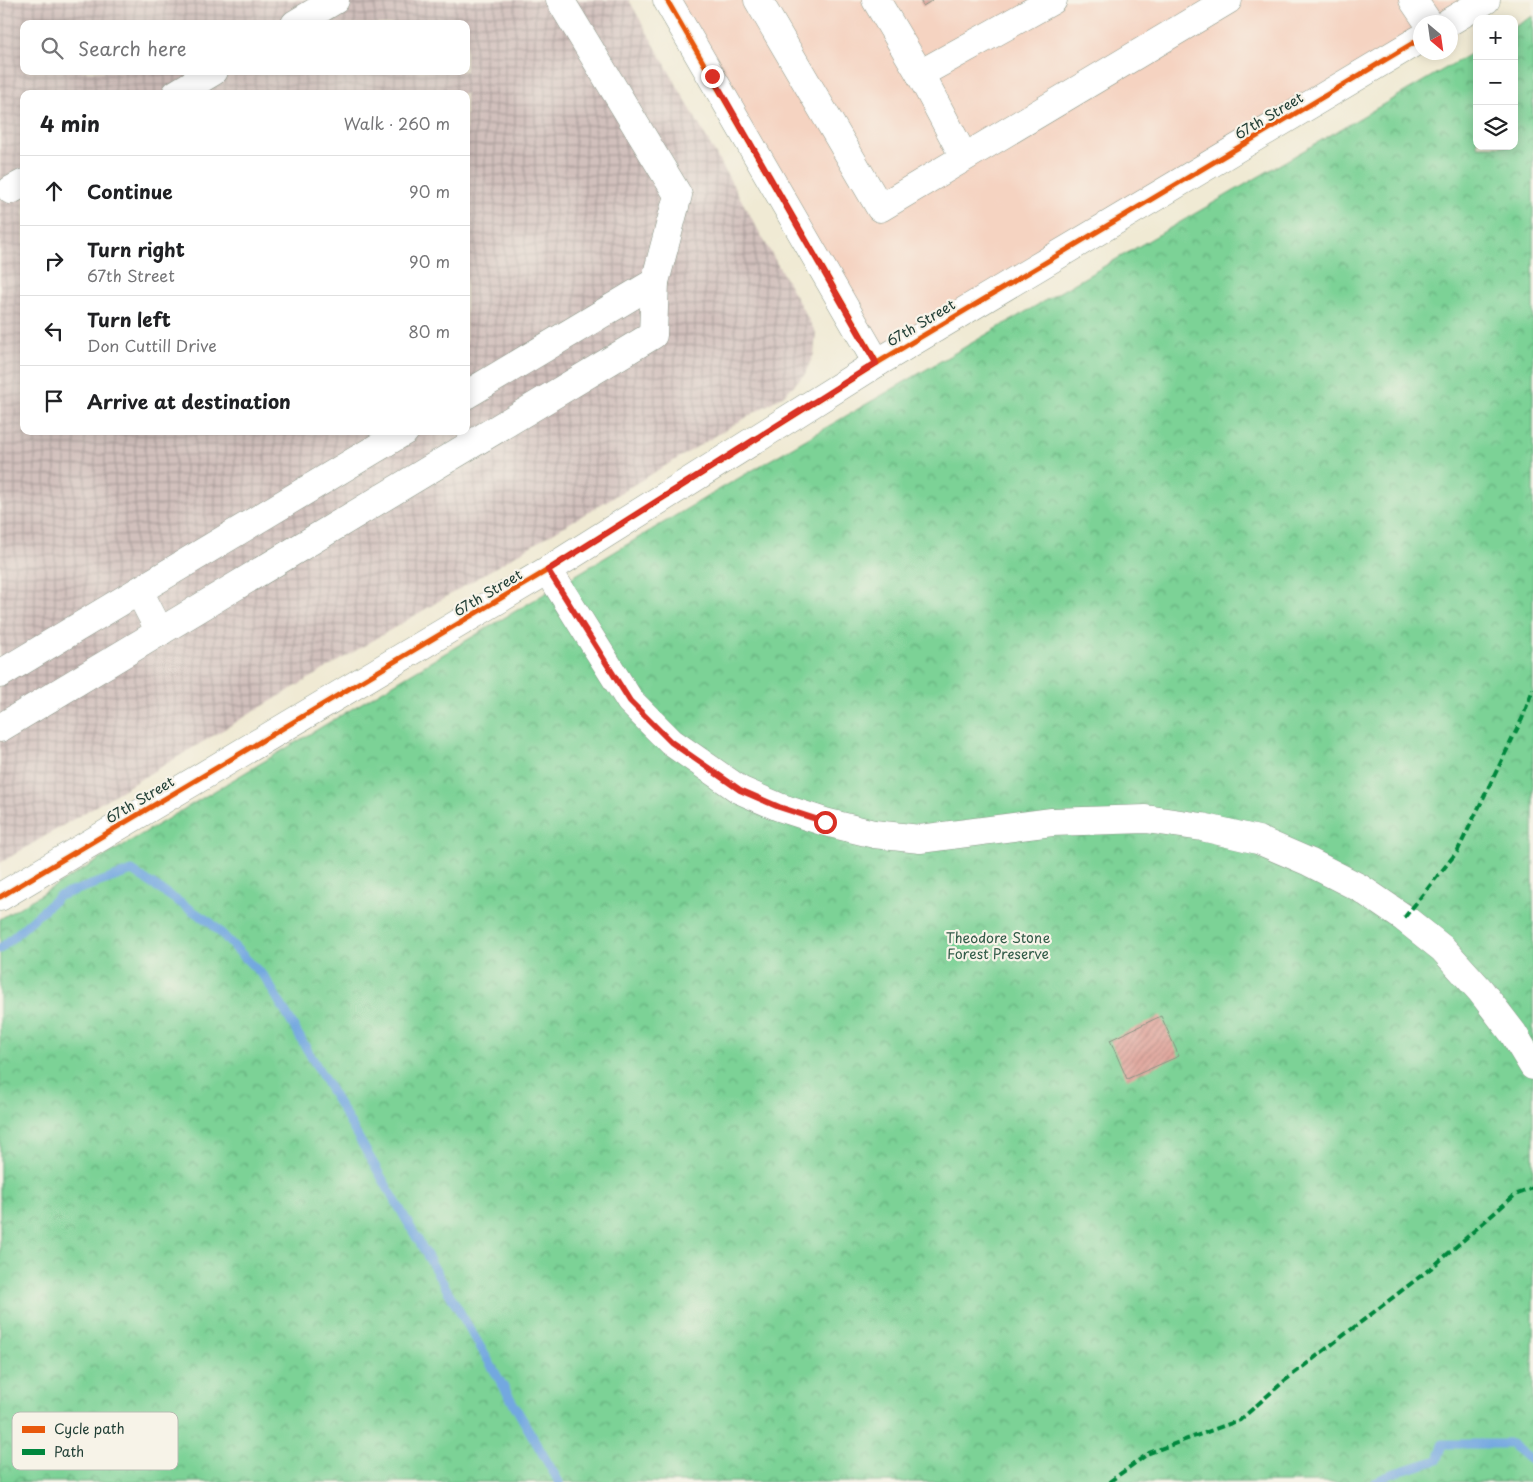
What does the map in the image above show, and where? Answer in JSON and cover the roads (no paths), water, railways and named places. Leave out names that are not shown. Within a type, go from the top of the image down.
[{"type":"street","points":[[302,20],[335,0]]},
{"type":"street","points":[[0,728],[653,335],[655,282],[678,195],[560,0]]},
{"type":"street","points":[[667,0],[876,363]]},
{"type":"street","points":[[758,0],[880,208],[1228,0]]},
{"type":"street","points":[[876,0],[920,74],[964,157]]},
{"type":"street","points":[[1413,0],[1423,15]]},
{"type":"street","points":[[1458,17],[1486,0]]},
{"type":"street","points":[[920,74],[1049,1]]},
{"type":"street","name":"67th Street","points":[[0,897],[548,570],[876,363],[1413,43]]},
{"type":"street","points":[[183,90],[207,75]]},
{"type":"street","points":[[470,393],[655,282]]},
{"type":"street","points":[[0,674],[398,435]]},
{"type":"street","points":[[548,570],[630,701],[671,742],[740,790],[779,807],[825,822],[874,834],[920,839],[1052,822],[1146,819],[1202,827],[1258,840],[1309,862],[1360,888],[1412,924],[1443,949],[1480,990],[1513,1034],[1533,1066]]},
{"type":"street","points":[[139,590],[160,632]]},
{"type":"waterway","points":[[0,949],[59,896],[132,871],[211,923],[266,979],[559,1482]]},
{"type":"waterway","points":[[1376,1482],[1391,1474],[1438,1460],[1443,1444],[1511,1444],[1533,1462]]},
{"type":"park label","name":"Theodore Stone Forest Preserve","points":[[998,946]]}]
